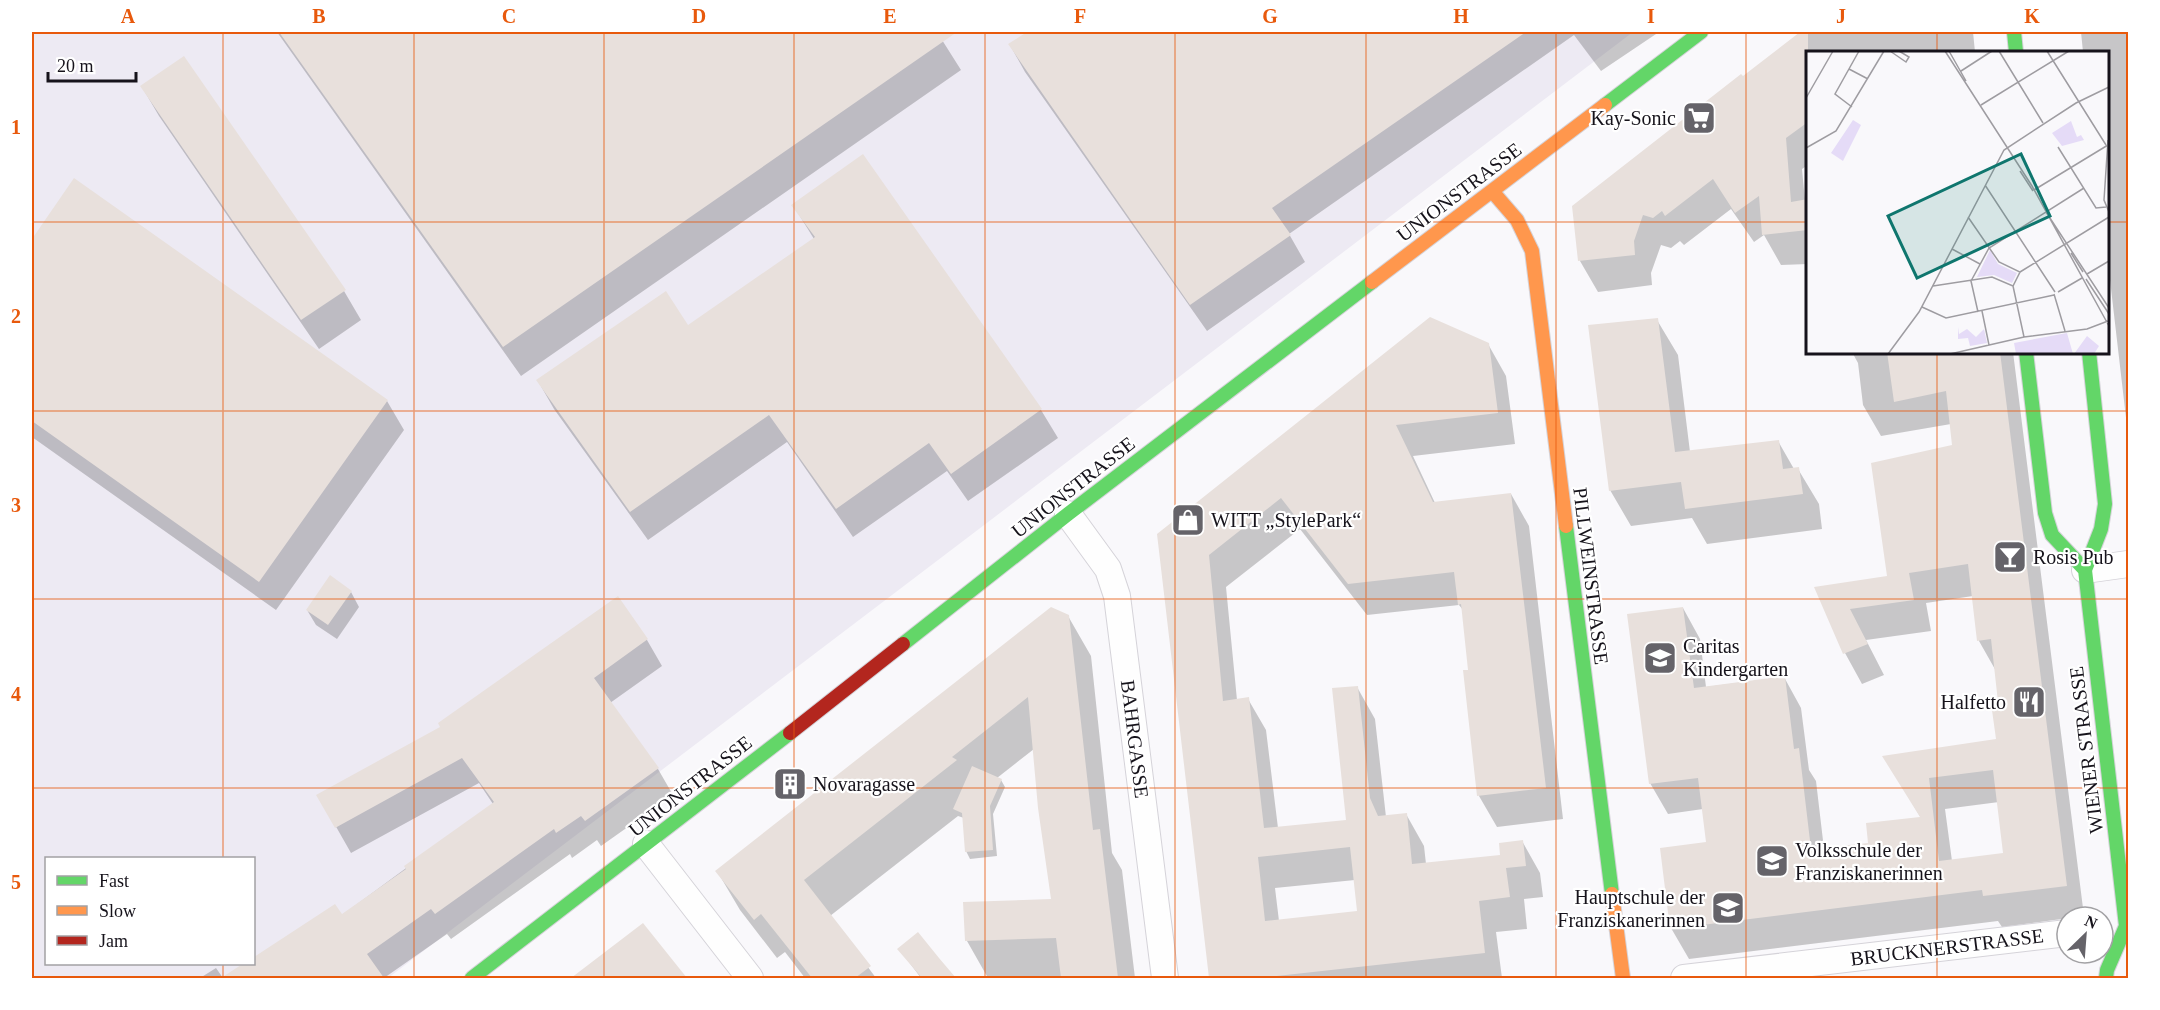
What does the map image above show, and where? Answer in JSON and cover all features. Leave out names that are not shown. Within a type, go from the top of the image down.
[{"type":"main road","name":"UNIONSTRASSE","points":[[472,978],[1068,514],[1701,32]]},
{"type":"main road","points":[[2014,32],[2016,51]]},
{"type":"main road","name":"PILLWEINSTRASSE","points":[[1492,191],[1517,220],[1532,251],[1623,978]]},
{"type":"main road","points":[[2026,354],[2045,513],[2052,535],[2085,570]]},
{"type":"main road","name":"WIENER STRASSE","points":[[2089,354],[2105,504],[2100,530],[2085,570],[2121,928],[2106,978]]},
{"type":"street","name":"BAHRGASSE","points":[[1068,514],[1108,569],[1117,596],[1165,978]]},
{"type":"street","points":[[2085,570],[2128,564]]},
{"type":"street","points":[[646,844],[750,978]]},
{"type":"street","name":"BRUCKNERSTRASSE","points":[[1684,978],[2055,934]]},
{"type":"shaded area","points":[[32,32],[1633,32],[388,978],[32,978]]},
{"type":"building","points":[[279,32],[957,32],[503,347]]},
{"type":"building","points":[[1027,32],[1526,32],[1272,208],[1291,235],[1190,305],[1008,44]]},
{"type":"building","points":[[1800,32],[1808,32],[1806,123],[1786,138],[1791,202],[1806,199],[1806,230],[1762,235],[1759,196],[1735,213],[1713,179],[1665,216],[1662,211],[1653,218],[1643,215],[1634,241],[1635,255],[1578,261],[1572,206],[1741,74],[1743,76]]},
{"type":"building","points":[[184,56],[346,290],[301,320],[140,86]]},
{"type":"building","points":[[863,154],[1042,409],[951,474],[929,443],[836,509],[769,415],[630,512],[536,380],[666,291],[688,325],[815,237],[791,205]]},
{"type":"building","points":[[74,178],[388,400],[259,582],[32,421],[32,239]]},
{"type":"building","points":[[1430,317],[1489,343],[1498,413],[1396,425],[1433,502],[1511,493],[1546,788],[1477,796],[1463,670],[1468,670],[1461,604],[1458,605],[1454,572],[1348,584],[1281,498],[1209,555],[1223,701],[1249,697],[1264,828],[1346,820],[1332,688],[1358,686],[1370,798],[1378,816],[1407,813],[1412,864],[1500,855],[1499,843],[1523,840],[1526,866],[1506,868],[1510,897],[1479,901],[1485,953],[1259,978],[1209,978],[1157,534]],"holes":[[[1350,847],[1357,911],[1265,921],[1258,857]]]},
{"type":"building","points":[[1658,318],[1675,452],[1779,440],[1783,469],[1799,467],[1803,494],[1685,509],[1681,482],[1609,491],[1588,325]]},
{"type":"building","points":[[1887,354],[2000,354],[2067,886],[1983,896],[1982,890],[1670,929],[1660,848],[1706,842],[1698,778],[1649,784],[1627,614],[1683,607],[1694,688],[1785,676],[1794,749],[1799,748],[1811,849],[1868,843],[1866,823],[1920,817],[1882,756],[1996,739],[1991,703],[1998,702],[1991,639],[1977,641],[1968,564],[1909,573],[1914,600],[1850,609],[1868,644],[1843,654],[1814,587],[1887,576],[1871,463],[1952,445],[1946,391],[1894,402]],"holes":[[[1993,770],[2003,853],[1939,861],[1929,778]]]},
{"type":"building","points":[[330,575],[352,591],[328,625],[306,610]]},
{"type":"building","points":[[618,596],[648,639],[594,678],[659,768],[585,821],[581,816],[556,833],[554,829],[435,914],[431,909],[367,954],[384,978],[221,978],[241,965],[255,965],[255,956],[335,904],[342,914],[406,869],[404,866],[494,802],[462,758],[335,828],[316,795],[440,727],[438,723]]},
{"type":"building","points":[[1051,607],[1069,615],[1093,830],[1100,829],[1118,978],[1061,978],[1056,938],[965,941],[963,902],[1051,899],[1038,808],[1028,697],[952,757],[957,760],[804,880],[871,966],[855,978],[812,978],[761,914],[754,920],[715,871]]},
{"type":"building","points":[[972,766],[1002,779],[990,806],[993,850],[965,852],[962,813],[953,809]]},
{"type":"building","points":[[643,923],[687,978],[571,978]]},
{"type":"building","points":[[918,932],[956,978],[922,978],[897,949]]},
{"type":"traffic: fast","points":[[1605,105],[1701,32]]},
{"type":"traffic: fast","points":[[2014,32],[2016,51]]},
{"type":"traffic: fast","points":[[903,644],[1068,514],[1372,282]]},
{"type":"traffic: fast","points":[[2026,354],[2045,513],[2052,535],[2085,570]]},
{"type":"traffic: fast","points":[[2089,354],[2105,504],[2101,529],[2085,570],[2126,926],[2107,970],[2106,978]]},
{"type":"traffic: fast","points":[[1566,526],[1612,894]]},
{"type":"traffic: fast","points":[[472,978],[790,733]]},
{"type":"traffic: slow","points":[[1372,282],[1605,105]]},
{"type":"traffic: slow","points":[[1492,191],[1517,220],[1532,251],[1566,526]]},
{"type":"traffic: slow","points":[[1612,894],[1623,978]]},
{"type":"traffic: jam","points":[[790,733],[903,644]]},
{"type":"place","name":"Kay-Sonic","points":[[1699,118]]},
{"type":"place","name":"WITT „StylePark“","points":[[1188,520]]},
{"type":"place","name":"Rosis Pub","points":[[2010,557]]},
{"type":"place","name":"Caritas Kindergarten","points":[[1660,658]]},
{"type":"place","name":"Halfetto","points":[[2029,702]]},
{"type":"place","name":"Novaragasse","points":[[790,784]]},
{"type":"place","name":"Volksschule der Franziskanerinnen","points":[[1772,861]]},
{"type":"place","name":"Hauptschule der Franziskanerinnen","points":[[1728,908]]}]
